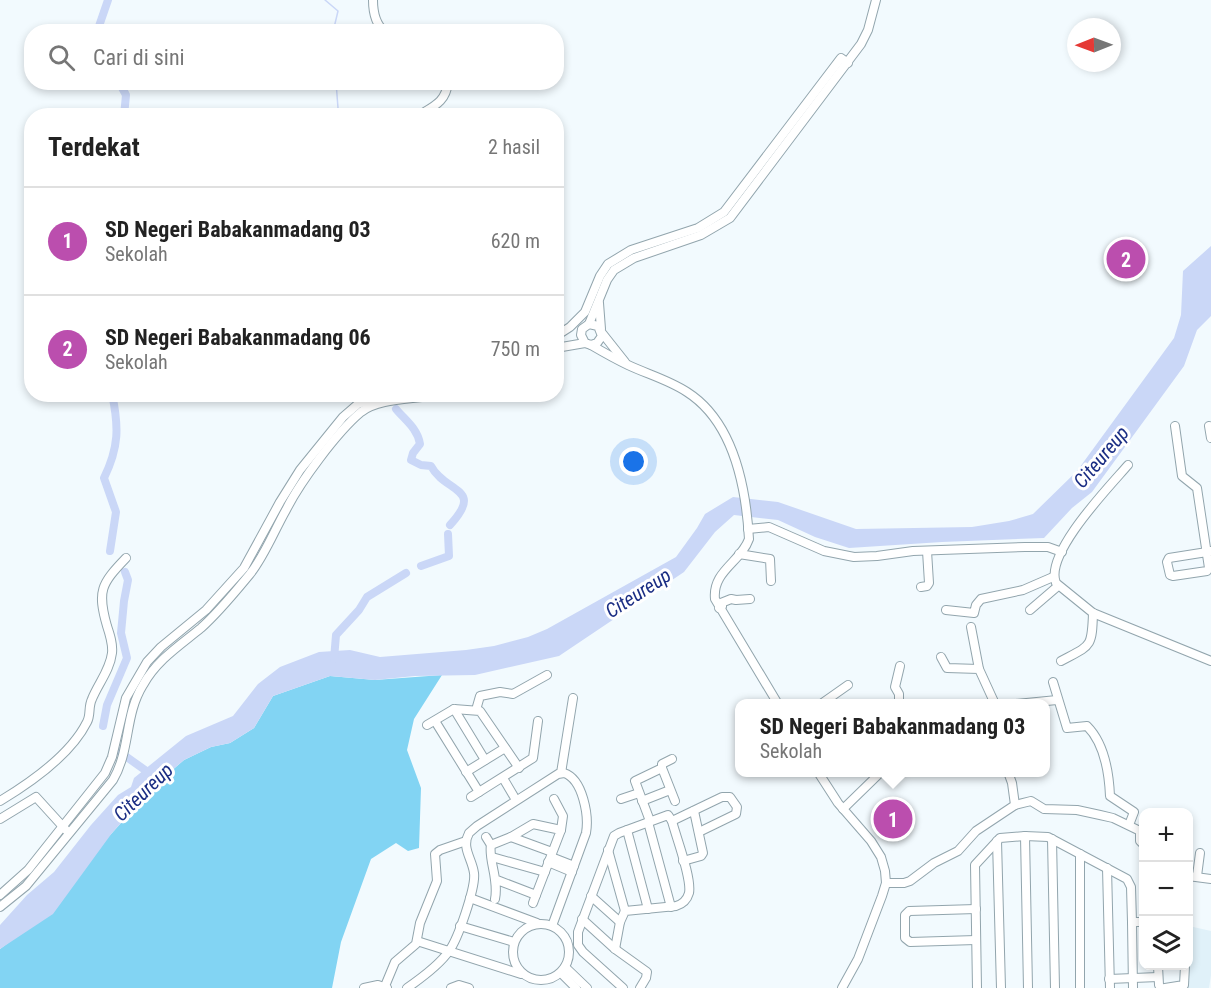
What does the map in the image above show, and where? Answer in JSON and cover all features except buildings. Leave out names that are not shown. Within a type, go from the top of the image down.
[{"type":"street","points":[[373,0],[378,24]]},
{"type":"street","points":[[564,331],[588,318],[600,276],[608,264],[631,250],[698,228],[724,212],[865,37],[876,0]]},
{"type":"street","points":[[586,341],[582,329],[599,302],[607,280],[614,270],[634,258],[701,235],[730,218],[842,65]]},
{"type":"street","points":[[430,108],[443,100],[447,90]]},
{"type":"street","points":[[564,346],[586,341],[599,342],[601,331],[599,302]]},
{"type":"street","points":[[588,318],[627,365]]},
{"type":"street","points":[[570,327],[586,341],[627,365],[678,387],[703,405],[728,439],[743,491],[748,543],[716,582],[714,593],[719,608],[775,699]]},
{"type":"street","points":[[0,896],[20,879],[105,773],[112,757],[126,698],[147,662],[161,647],[206,610],[244,568],[300,470],[343,417],[364,402]]},
{"type":"street","points":[[0,907],[26,886],[113,780],[120,767],[126,746],[130,714],[154,667],[166,654],[212,616],[251,573],[287,507],[308,476],[350,423],[362,411],[375,405],[393,402]]},
{"type":"street","points":[[1175,426],[1182,476],[1197,488],[1200,509],[1207,522],[1209,551],[1208,570],[1170,575],[1167,562],[1169,558],[1209,551]]},
{"type":"street","points":[[1209,426],[1211,438]]},
{"type":"street","points":[[1128,465],[1079,522],[1054,568],[1053,577],[1058,586],[1093,613],[1211,661]]},
{"type":"street","points":[[1200,509],[1211,508]]},
{"type":"street","points":[[748,527],[769,527],[844,556],[867,557],[927,551],[1034,547],[1047,547],[1062,552]]},
{"type":"street","points":[[921,586],[927,586],[929,583],[927,551]]},
{"type":"street","points":[[739,554],[770,559],[771,581]]},
{"type":"street","points":[[0,801],[20,789],[65,753],[88,720],[91,700],[112,655],[110,635],[102,609],[103,584],[126,558]]},
{"type":"street","points":[[946,610],[974,613],[981,599],[1023,590],[1053,577]]},
{"type":"street","points":[[1030,610],[1058,586]]},
{"type":"street","points":[[719,608],[722,603],[731,599],[750,599]]},
{"type":"street","points":[[1061,661],[1089,644],[1092,635],[1093,613]]},
{"type":"street","points":[[973,632],[979,669],[993,699]]},
{"type":"street","points":[[941,657],[947,668],[979,669]]},
{"type":"street","points":[[900,666],[895,687],[900,694],[900,699]]},
{"type":"street","points":[[476,710],[480,696],[500,692],[513,694],[547,675]]},
{"type":"street","points":[[1053,682],[1067,728],[1087,726],[1095,736],[1108,773],[1110,796],[1134,812],[1129,825]]},
{"type":"street","points":[[828,699],[849,685]]},
{"type":"street","points":[[561,773],[573,698]]},
{"type":"street","points":[[1050,701],[1057,700]]},
{"type":"street","points":[[454,709],[485,760]]},
{"type":"street","points":[[427,725],[454,709],[476,710],[482,713],[519,768]]},
{"type":"street","points":[[435,721],[466,772],[475,795],[531,761],[535,755],[538,721]]},
{"type":"street","points":[[466,772],[505,748]]},
{"type":"street","points":[[672,759],[662,764],[662,768],[675,801]]},
{"type":"street","points":[[662,768],[635,780],[649,822],[670,907]]},
{"type":"street","points":[[407,988],[449,951],[460,926],[474,878],[466,849],[466,841],[472,830],[561,773],[567,773],[571,776],[585,802],[586,833],[552,926]]},
{"type":"street","points":[[821,777],[843,809],[865,833],[881,857],[885,871],[886,883],[858,959],[842,988]]},
{"type":"street","points":[[843,809],[876,777]]},
{"type":"street","points":[[1010,777],[1015,805]]},
{"type":"street","points":[[503,778],[516,800]]},
{"type":"street","points":[[621,799],[670,790]]},
{"type":"street","points":[[672,821],[725,796],[730,797],[737,809],[735,815],[699,832]]},
{"type":"street","points":[[0,819],[36,797],[70,833]]},
{"type":"street","points":[[533,903],[561,830],[562,816],[554,800]]},
{"type":"street","points":[[886,883],[910,881],[934,863],[958,852],[976,831],[1015,805],[1031,801],[1044,809],[1085,811],[1139,830]]},
{"type":"street","points":[[683,861],[702,855],[694,811]]},
{"type":"street","points":[[623,988],[580,949],[577,936],[614,836],[667,815],[672,821],[689,893],[682,904],[625,911]]},
{"type":"street","points":[[491,845],[533,824],[561,830]]},
{"type":"street","points":[[627,830],[648,909]]},
{"type":"street","points":[[977,988],[975,865],[997,841],[1005,836],[1044,836],[1131,883],[1133,988]]},
{"type":"street","points":[[1025,836],[1028,988]]},
{"type":"street","points":[[486,837],[491,845],[490,850],[497,880],[495,899]]},
{"type":"street","points":[[511,837],[573,869]]},
{"type":"street","points":[[1052,839],[1055,988]]},
{"type":"street","points":[[364,988],[375,985],[386,987],[395,962],[417,941],[420,923],[437,880],[435,854],[466,841]]},
{"type":"street","points":[[997,841],[1001,988]]},
{"type":"street","points":[[608,850],[625,911],[620,922],[615,949]]},
{"type":"street","points":[[1200,853],[1193,876],[1211,879]]},
{"type":"street","points":[[1080,854],[1080,988]]},
{"type":"street","points":[[492,857],[544,872]]},
{"type":"street","points":[[1107,868],[1110,988]]},
{"type":"street","points":[[497,880],[536,895]]},
{"type":"street","points":[[591,896],[620,922]]},
{"type":"street","points":[[417,941],[523,975],[532,980],[542,981],[552,978],[563,970],[568,959],[568,944],[559,930],[470,898]]},
{"type":"street","points":[[976,909],[906,912],[905,938],[910,942],[976,940]]},
{"type":"street","points":[[582,919],[615,949],[647,972],[648,976],[640,988]]},
{"type":"street","points":[[1132,922],[1139,922]]},
{"type":"street","points":[[523,975],[513,959],[514,942],[519,933],[537,923]]},
{"type":"street","points":[[460,926],[514,942]]},
{"type":"street","points":[[502,968],[513,959]]},
{"type":"street","points":[[563,970],[576,988]]},
{"type":"street","points":[[563,970],[587,988]]},
{"type":"street","points":[[1158,970],[1159,985],[1163,988],[1184,985],[1185,970]]},
{"type":"street","points":[[1109,979],[1158,977]]},
{"type":"street","points":[[529,988],[532,980]]},
{"type":"street","points":[[451,988],[459,985],[469,988]]},
{"type":"shaded area","points":[[442,675],[414,719],[407,750],[421,788],[419,848],[408,851],[396,843],[371,859],[341,942],[332,988],[0,988],[0,949],[156,784],[184,760],[211,747],[230,743],[254,728],[273,696],[330,676],[375,680]]},
{"type":"shaded area","points":[[1193,927],[1211,931],[1209,988],[1188,988],[1188,970],[1193,970]]},
{"type":"water","name":"Citeureup","points":[[1211,246],[1211,316],[1197,330],[1184,366],[1092,492],[1072,508],[1044,538],[849,548],[815,537],[778,520],[734,515],[715,532],[684,572],[559,656],[475,675],[415,676],[375,680],[330,676],[273,696],[254,728],[230,743],[211,747],[184,760],[156,784],[112,833],[53,914],[0,949],[0,925],[27,895],[54,872],[118,795],[131,787],[134,778],[186,736],[233,716],[258,684],[280,667],[319,652],[350,650],[380,657],[466,650],[494,646],[528,637],[547,629],[676,557],[705,514],[733,497],[778,502],[856,529],[972,527],[1009,521],[1033,514],[1077,471],[1174,338],[1181,315],[1183,271]]},
{"type":"waterway","points":[[100,24],[108,0]]},
{"type":"waterway","points":[[325,0],[338,11],[335,24]]},
{"type":"waterway","points":[[123,90],[126,95],[125,108]]},
{"type":"waterway","points":[[337,90],[338,108]]},
{"type":"waterway","points":[[110,551],[116,512],[104,478],[115,446],[116,417],[113,402]]},
{"type":"waterway","points":[[396,409],[414,429],[419,439],[420,444],[411,460],[421,465],[431,466],[437,475],[459,491],[463,497],[464,504],[460,513],[450,525]]},
{"type":"waterway","points":[[421,566],[449,556],[448,534]]},
{"type":"waterway","points":[[103,726],[107,705],[127,658],[121,633],[128,580],[125,572]]},
{"type":"waterway","points":[[334,659],[336,635],[359,610],[367,597],[406,573]]},
{"type":"waterway","name":"Citeureup","points":[[114,748],[152,775]]},
{"type":"place","name":"SD Negeri Babakanmadang 06","points":[[1126,259]]},
{"type":"place","name":"SD Negeri Babakanmadang 03","points":[[893,819]]}]
